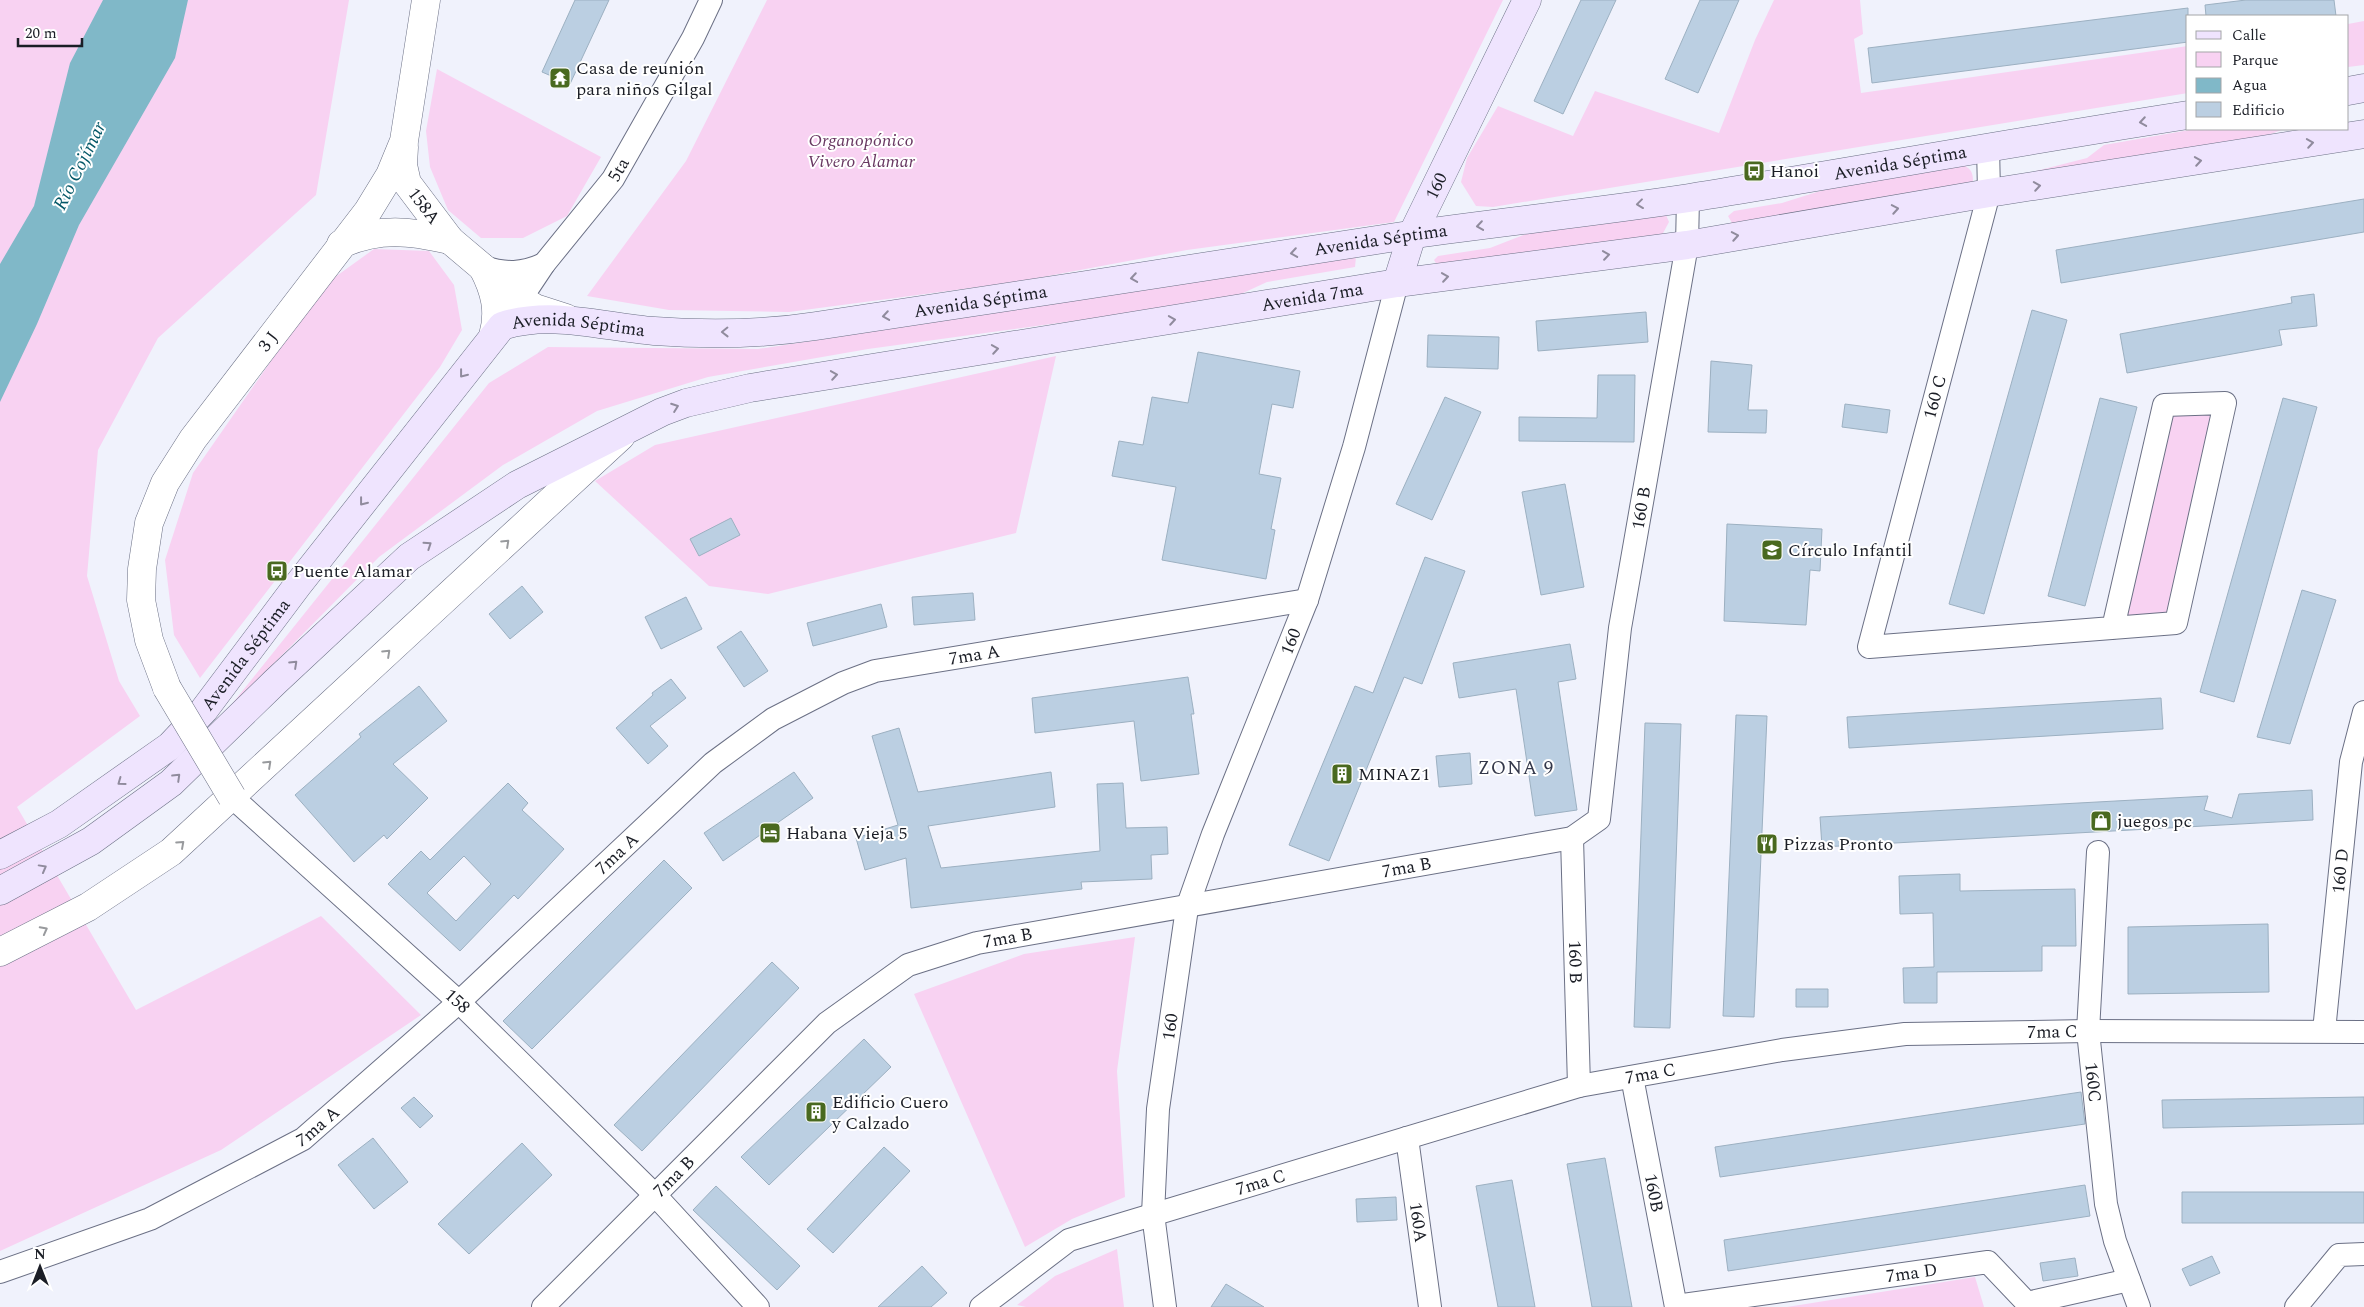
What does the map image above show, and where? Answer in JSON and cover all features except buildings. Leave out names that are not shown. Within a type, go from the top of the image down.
[{"type":"main road","name":"160","points":[[1397,283],[1412,235],[1527,0]]},
{"type":"main road","points":[[2349,90],[2364,88]]},
{"type":"main road","name":"Avenida Séptima","points":[[0,855],[59,824],[170,746],[204,710],[297,586],[497,331],[522,320],[571,320],[620,328],[691,333],[809,327],[1412,235],[1688,198],[1988,146],[2186,115]]},
{"type":"main road","points":[[1397,283],[1687,245],[1989,193],[2364,134]]},
{"type":"main road","name":"Avenida 7ma","points":[[1227,311],[1397,283]]},
{"type":"main road","name":"Avenida Séptima","points":[[0,891],[91,841],[171,783],[275,682],[409,557],[517,484],[631,427],[686,403],[750,388],[1227,311]]},
{"type":"street","name":"3 J","points":[[167,688],[149,640],[141,600],[142,569],[149,523],[165,483],[193,440],[377,197],[390,175],[404,141],[426,0]]},
{"type":"street","name":"5ta","points":[[497,331],[544,264],[613,179],[693,38],[711,0]]},
{"type":"street","name":"158A","points":[[404,141],[403,165],[407,183],[450,240],[483,267],[502,273],[532,270],[544,264]]},
{"type":"street","name":"160 C","points":[[1988,146],[1989,193],[1869,647],[2113,628]]},
{"type":"street","name":"160 B","points":[[1598,819],[1620,628],[1687,245],[1688,198]]},
{"type":"street","name":"158A","points":[[341,244],[376,232],[399,231],[450,240]]},
{"type":"street","name":"158A","points":[[483,267],[494,290],[497,331]]},
{"type":"street","points":[[483,267],[520,299],[535,308],[571,320]]},
{"type":"street","name":"160","points":[[1165,1307],[1153,1214],[1158,1109],[1187,908],[1213,834],[1306,600],[1354,446],[1397,283]]},
{"type":"street","points":[[2225,403],[2176,623],[2113,628],[2164,405],[2225,403]]},
{"type":"street","name":"Avenida Séptima","points":[[0,952],[88,907],[171,852],[631,427]]},
{"type":"street","name":"7ma A","points":[[0,1272],[150,1219],[303,1140],[459,1002],[713,763],[773,719],[843,683],[875,671],[1306,600]]},
{"type":"street","name":"158","points":[[167,688],[232,797],[459,1002],[655,1195],[758,1307]]},
{"type":"street","name":"160 D","points":[[2324,1031],[2351,762],[2364,712]]},
{"type":"street","name":"7ma B","points":[[544,1307],[827,1023],[908,965],[977,943],[1187,908],[1572,838],[1598,819]]},
{"type":"street","name":"160 B","points":[[1572,838],[1579,1086]]},
{"type":"street","name":"160C","points":[[2098,852],[2088,1030],[2106,1204],[2115,1241],[2139,1307]]},
{"type":"street","name":"7ma C","points":[[981,1307],[1069,1240],[1579,1086],[1782,1050],[1905,1034],[2088,1030],[2364,1032]]},
{"type":"street","name":"160B","points":[[1632,1077],[1676,1306]]},
{"type":"street","name":"160A","points":[[1407,1138],[1430,1307]]},
{"type":"street","points":[[2296,1307],[2339,1255],[2364,1254]]},
{"type":"street","name":"7ma D","points":[[1676,1306],[1988,1262],[2027,1303],[2129,1280]]},
{"type":"green space","points":[[0,0],[349,0],[316,195],[158,338],[98,450],[87,576],[119,681],[140,716],[17,807],[136,1010],[321,916],[421,1015],[221,1150],[0,1251]]},
{"type":"green space","name":"Organopónico Vivero Alamar","points":[[767,0],[1503,0],[1394,222],[1187,250],[1016,282],[789,312],[669,310],[587,296],[686,161]]},
{"type":"green space","points":[[1774,0],[1860,0],[1863,34],[1854,39],[1861,93],[2186,46],[2186,93],[1493,207],[1476,206],[1461,182],[1467,158],[1498,106],[1573,136],[1595,91],[1719,133],[1755,40]]},
{"type":"green space","points":[[2364,21],[2364,65],[2349,67],[2349,24]]},
{"type":"green space","points":[[437,69],[601,157],[567,216],[523,238],[481,238],[448,210],[430,167],[426,131]]},
{"type":"green space","points":[[2189,130],[2281,130],[2256,140],[2034,174],[2036,171],[2087,158],[2104,145]]},
{"type":"green space","points":[[1961,164],[1972,172],[1973,181],[1967,186],[1739,224],[1732,223],[1728,216],[1734,211],[1782,203],[1836,186]]},
{"type":"green space","points":[[1666,215],[1669,222],[1662,235],[1437,265],[1434,260],[1438,256],[1490,248],[1536,230]]},
{"type":"green space","points":[[374,249],[429,251],[454,285],[462,330],[440,367],[200,678],[174,635],[165,560],[193,473],[324,285]]},
{"type":"green space","points":[[1356,257],[1355,267],[1267,282],[1228,300],[868,349],[708,377],[597,411],[503,465],[379,557],[224,714],[489,383],[548,347],[758,349]]},
{"type":"green space","points":[[1056,356],[1016,533],[768,594],[709,586],[595,481],[655,445]]},
{"type":"green space","points":[[2225,403],[2176,623],[2113,628],[2164,405]]},
{"type":"green space","points":[[1135,937],[1117,1071],[1125,1197],[1072,1219],[1025,1247],[914,994],[1024,954]]},
{"type":"green space","points":[[1117,1249],[1124,1307],[1026,1307],[1017,1305],[1055,1276]]},
{"type":"green space","points":[[1975,1277],[1984,1307],[1787,1307]]},
{"type":"water","name":"Río Cojímar","points":[[103,0],[188,0],[175,58],[79,225],[37,324],[0,402],[0,264],[34,206],[70,63]]},
{"type":"place","name":"Casa de reunión para niños Gilgal","points":[[560,78]]},
{"type":"place","name":"Hanoi","points":[[1754,171]]},
{"type":"place","name":"Círculo Infantil","points":[[1772,550]]},
{"type":"place","name":"Puente Alamar","points":[[277,571]]},
{"type":"place","name":"MINAZ1","points":[[1342,774]]},
{"type":"place","name":"juegos pc","points":[[2101,821]]},
{"type":"place","name":"Habana Vieja 5","points":[[770,833]]},
{"type":"place","name":"Pizzas Pronto","points":[[1767,844]]},
{"type":"place","name":"Edificio Cuero y Calzado","points":[[816,1112]]},
{"type":"district","name":"ZONA 9","points":[[1516,768]]}]
